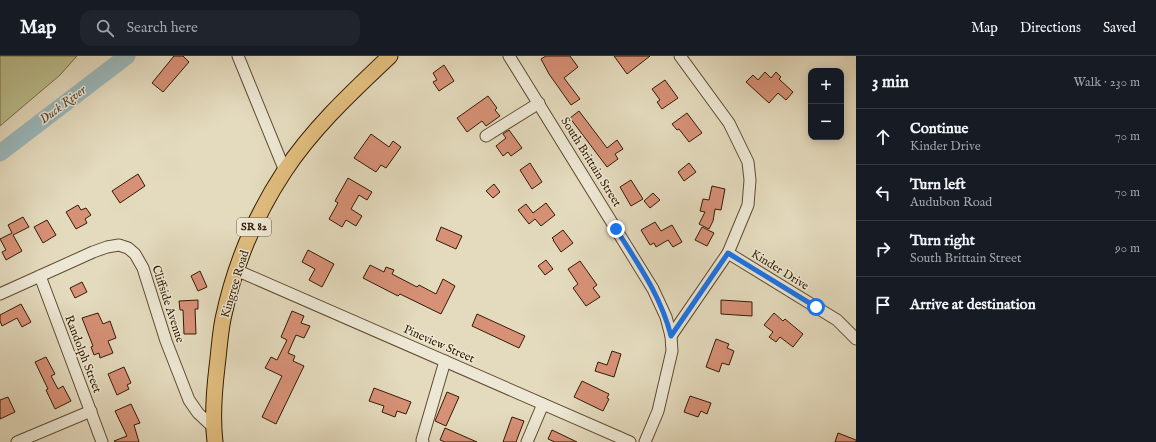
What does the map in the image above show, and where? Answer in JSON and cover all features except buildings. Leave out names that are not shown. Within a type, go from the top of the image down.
[{"type":"main road","name":"Kingree Road","points":[[215,442],[213,427],[215,383],[223,319],[236,270],[254,227],[285,171],[322,122],[390,56]]},
{"type":"street","points":[[238,56],[285,171]]},
{"type":"street","name":"South Brittain Street","points":[[510,56],[654,289],[666,317],[671,336],[672,351],[658,411],[645,442]]},
{"type":"street","points":[[671,336],[728,253],[748,205],[750,180],[748,162],[729,123],[680,56]]},
{"type":"street","points":[[486,136],[539,104]]},
{"type":"street","name":"Cliffside Avenue","points":[[0,294],[107,247],[118,245],[128,248],[135,254],[143,268],[166,341],[189,400],[198,413],[213,427]]},
{"type":"street","name":"Kinder Drive","points":[[728,253],[837,320],[856,339]]},
{"type":"street","name":"Pineview Street","points":[[236,270],[630,442]]},
{"type":"street","name":"Randolph Street","points":[[40,276],[102,442]]},
{"type":"street","points":[[423,442],[422,440],[446,361]]},
{"type":"street","points":[[527,442],[543,404]]},
{"type":"street","points":[[17,442],[91,411]]},
{"type":"green space","points":[[0,56],[77,56],[60,75],[0,126]]},
{"type":"waterway","name":"Duck River","points":[[0,153],[127,56]]},
{"type":"route","points":[[616,229],[654,289],[666,317],[671,336],[728,253],[816,307]]}]
